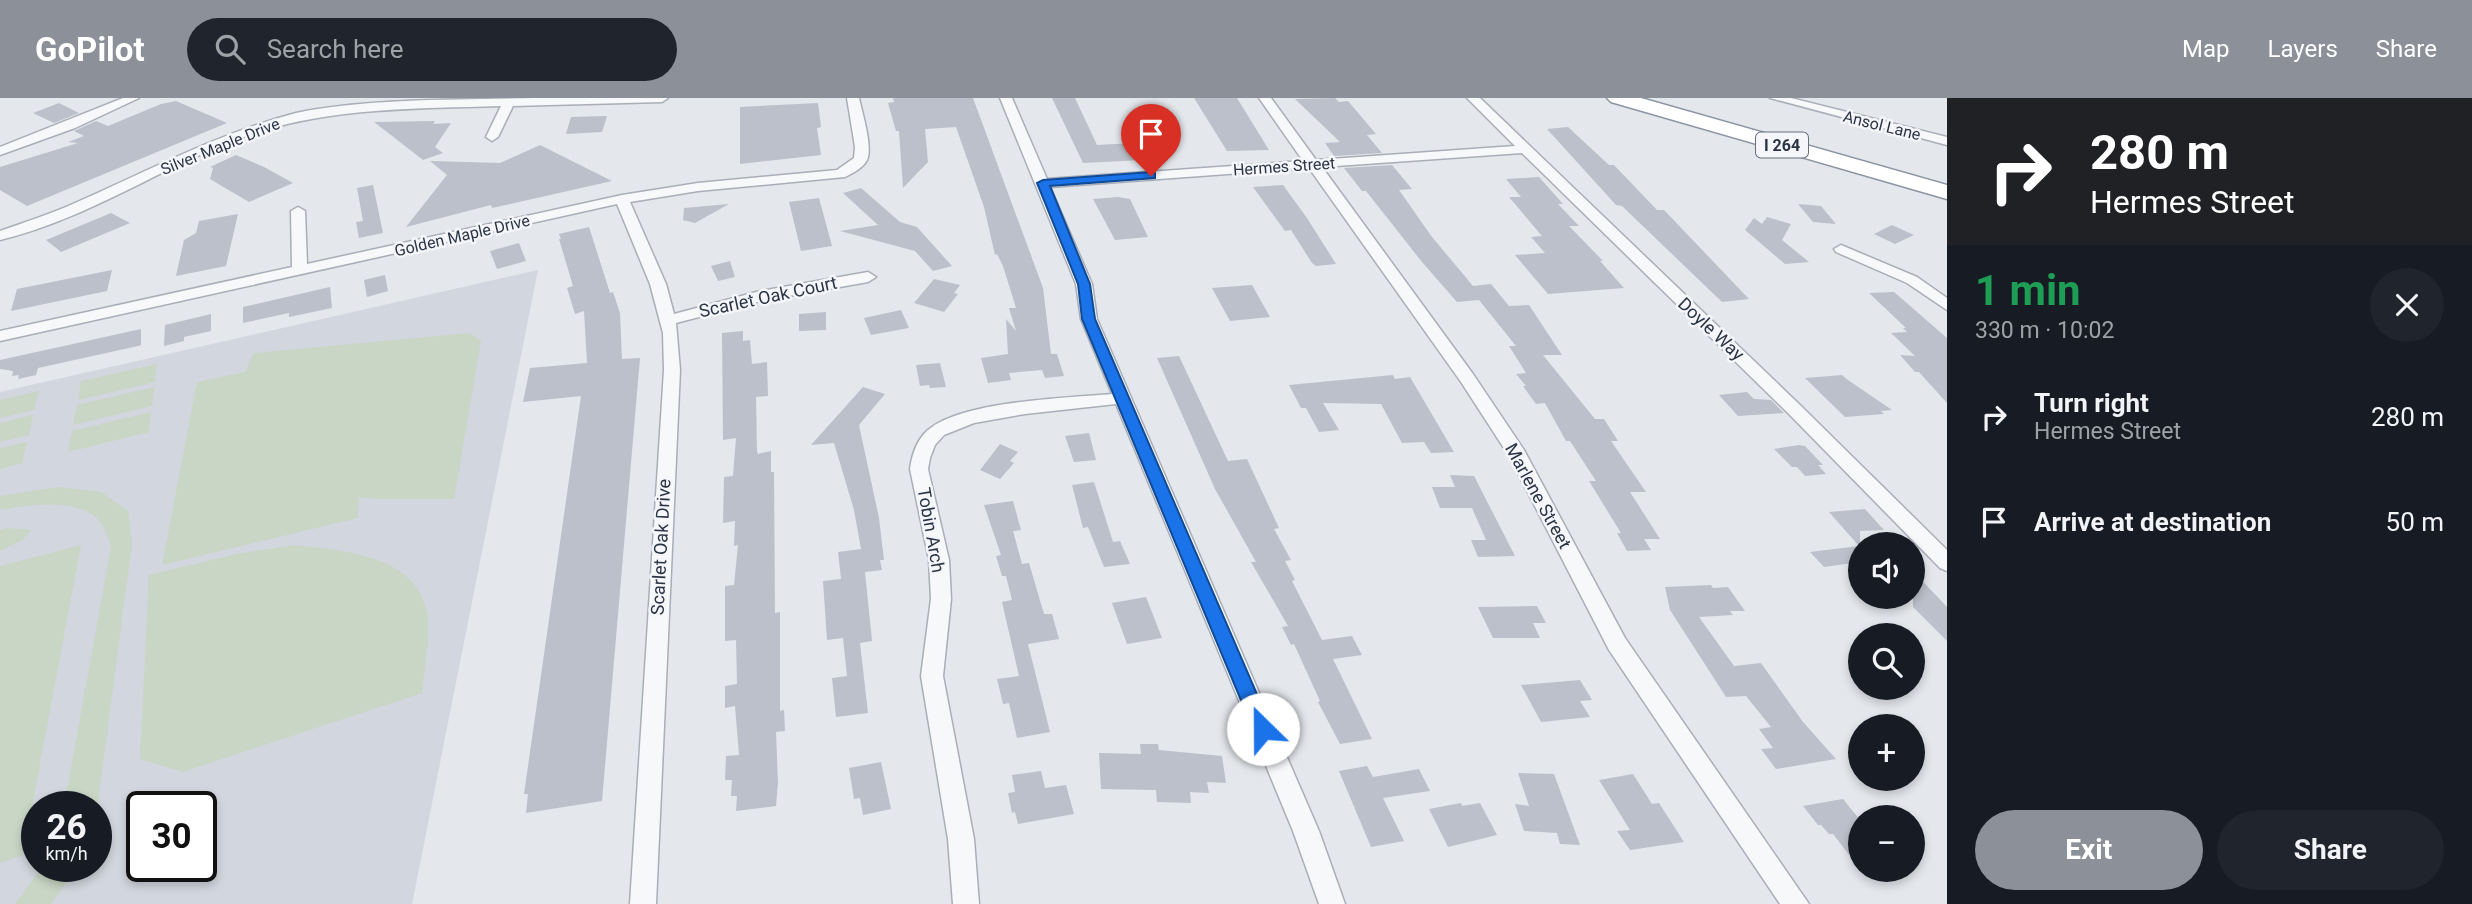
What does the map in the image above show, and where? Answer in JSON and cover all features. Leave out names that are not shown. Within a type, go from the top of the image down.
[{"type":"highway","name":"I 264","points":[[1618,98],[1947,192]]},
{"type":"highway","name":"I 264","points":[[1681,98],[1947,172]]},
{"type":"street","points":[[0,151],[71,125],[133,98]]},
{"type":"street","name":"Silver Maple Drive","points":[[0,236],[76,208],[265,126],[323,111],[388,102],[508,104],[662,98]]},
{"type":"street","name":"Golden Maple Drive","points":[[0,336],[622,199],[698,187],[840,174],[861,159],[862,147],[853,98]]},
{"type":"street","points":[[1006,98],[1084,284],[1089,319],[1306,831],[1332,904]]},
{"type":"street","name":"Marlene Street","points":[[1265,98],[1467,378],[1517,454],[1617,643],[1796,904]]},
{"type":"street","name":"Doyle Way","points":[[1473,98],[1794,409],[1947,563]]},
{"type":"street","name":"Ansol Lane","points":[[1776,98],[1947,141]]},
{"type":"street","points":[[492,137],[508,104]]},
{"type":"street","name":"Hermes Street","points":[[1043,183],[1525,149]]},
{"type":"street","name":"Scarlet Oak Drive","points":[[622,199],[658,284],[668,320],[671,370],[643,904]]},
{"type":"street","points":[[298,211],[300,272]]},
{"type":"street","points":[[1840,249],[1912,280],[1947,305]]},
{"type":"street","name":"Scarlet Oak Court","points":[[668,320],[760,296],[868,277]]},
{"type":"street","name":"Tobin Arch","points":[[966,904],[961,839],[932,676],[941,599],[939,559],[919,469],[921,456],[937,432],[965,418],[1123,398]]},
{"type":"shaded area","points":[[538,270],[412,904],[0,904],[0,392]]},
{"type":"green space","points":[[470,333],[481,341],[454,499],[359,497],[358,518],[162,565],[197,382],[245,372],[254,353]]},
{"type":"green space","points":[[157,364],[155,382],[78,400],[81,381]]},
{"type":"green space","points":[[154,387],[152,406],[73,425],[77,405]]},
{"type":"green space","points":[[39,391],[34,410],[0,418],[0,400]]},
{"type":"green space","points":[[151,412],[149,432],[68,452],[72,431]]},
{"type":"green space","points":[[33,415],[29,435],[0,442],[0,423]]},
{"type":"green space","points":[[27,442],[22,463],[0,469],[0,448]]},
{"type":"green space","points":[[58,487],[101,492],[128,511],[132,544],[99,791],[67,791],[111,546],[103,526],[94,516],[83,510],[55,504],[0,510],[0,496]]},
{"type":"green space","points":[[0,530],[32,530],[22,540],[0,551]]},
{"type":"green space","points":[[81,545],[35,791],[21,791],[21,856],[0,863],[0,566]]},
{"type":"green space","points":[[295,545],[375,559],[408,578],[420,593],[428,619],[422,693],[183,772],[140,759],[149,575],[236,554]]},
{"type":"green space","points":[[31,882],[67,882],[51,904],[15,904]]},
{"type":"building","points":[[893,98],[973,98],[1043,288],[1051,354],[1057,354],[1064,376],[1045,378],[1042,370],[1009,373],[1011,380],[988,383],[981,358],[1008,354],[1006,319],[1016,331],[1009,308],[1016,308],[1003,266],[997,254],[995,255],[984,207],[956,127],[925,129],[928,162],[903,188],[899,131],[896,131],[888,103],[894,102]]},
{"type":"building","points":[[1052,98],[1075,98],[1097,145],[1134,143],[1142,160],[1083,163]]},
{"type":"building","points":[[1194,98],[1237,98],[1269,150],[1227,151]]},
{"type":"building","points":[[1335,98],[1339,102],[1348,101],[1376,134],[1367,135],[1382,153],[1334,156],[1325,143],[1340,142],[1295,99]]},
{"type":"building","points":[[176,101],[227,123],[27,206],[0,190],[0,167],[78,143],[68,142],[84,136],[74,131],[96,121],[108,126],[161,104]]},
{"type":"building","points":[[59,103],[79,113],[54,123],[33,113]]},
{"type":"building","points":[[818,103],[821,127],[817,128],[821,155],[740,164],[740,107]]},
{"type":"building","points":[[607,116],[602,132],[566,134],[571,117]]},
{"type":"building","points":[[435,121],[433,124],[451,123],[435,147],[443,153],[423,160],[374,122]]},
{"type":"building","points":[[1568,127],[1609,165],[1614,165],[1657,210],[1664,210],[1749,299],[1722,302],[1622,206],[1616,205],[1547,129]]},
{"type":"building","points":[[540,145],[612,181],[492,208],[491,205],[406,227],[447,175],[430,161],[500,163]]},
{"type":"building","points":[[236,155],[293,183],[249,202],[210,179],[213,168],[210,167]]},
{"type":"building","points":[[1392,165],[1412,189],[1399,190],[1432,237],[1473,286],[1491,284],[1509,306],[1529,305],[1562,355],[1543,355],[1595,419],[1604,419],[1618,441],[1611,441],[1646,492],[1630,492],[1660,539],[1644,539],[1651,550],[1627,551],[1617,533],[1621,533],[1589,481],[1596,481],[1570,441],[1566,441],[1545,403],[1536,404],[1516,374],[1526,373],[1509,346],[1516,346],[1479,300],[1457,302],[1344,168]]},
{"type":"building","points":[[1539,177],[1563,204],[1558,204],[1579,226],[1569,226],[1603,261],[1600,261],[1624,288],[1548,294],[1515,255],[1545,253],[1531,237],[1542,236],[1509,197],[1521,197],[1506,179]]},
{"type":"building","points":[[373,185],[383,233],[359,238],[356,222],[363,221],[357,188]]},
{"type":"building","points":[[1283,185],[1336,264],[1316,266],[1312,263],[1291,230],[1285,231],[1253,187]]},
{"type":"building","points":[[861,188],[900,222],[917,227],[952,266],[933,271],[915,251],[840,231],[878,225],[843,193]]},
{"type":"building","points":[[819,198],[832,246],[801,251],[789,202]]},
{"type":"building","points":[[1093,199],[1130,199],[1148,237],[1115,240]]},
{"type":"building","points":[[729,204],[695,223],[683,220],[684,208]]},
{"type":"building","points":[[1798,204],[1821,206],[1836,224],[1813,222]]},
{"type":"building","points":[[111,213],[130,223],[61,252],[46,240]]},
{"type":"building","points":[[238,214],[226,266],[176,276],[184,240],[196,233],[199,221]]},
{"type":"building","points":[[1767,217],[1791,224],[1782,240],[1809,262],[1785,264],[1745,230],[1754,218],[1762,224]]},
{"type":"building","points":[[1892,225],[1914,235],[1895,244],[1874,234]]},
{"type":"building","points":[[589,227],[610,293],[613,292],[620,313],[622,359],[640,358],[602,801],[526,813],[528,794],[524,794],[581,396],[523,402],[530,368],[587,363],[584,311],[575,314],[567,288],[573,286],[559,234]]},
{"type":"building","points":[[519,243],[526,261],[497,269],[490,251]]},
{"type":"building","points":[[730,261],[735,277],[718,281],[711,266]]},
{"type":"building","points":[[112,270],[107,291],[11,311],[17,289]]},
{"type":"building","points":[[385,275],[388,291],[367,297],[364,280]]},
{"type":"building","points":[[934,279],[960,285],[954,293],[958,294],[944,312],[914,303]]},
{"type":"building","points":[[1252,285],[1270,317],[1230,321],[1212,288]]},
{"type":"building","points":[[330,287],[332,308],[289,317],[289,313],[243,323],[243,307]]},
{"type":"building","points":[[1894,292],[1947,338],[1947,403],[1900,355],[1915,356],[1891,333],[1907,332],[1903,328],[1906,328],[1869,293]]},
{"type":"building","points":[[901,310],[909,328],[871,335],[864,318]]},
{"type":"building","points":[[826,312],[826,330],[799,331],[799,314]]},
{"type":"building","points":[[211,314],[211,331],[184,337],[184,341],[164,346],[165,325]]},
{"type":"building","points":[[141,329],[141,345],[38,368],[36,375],[18,379],[19,375],[12,376],[13,371],[0,369],[0,360]]},
{"type":"building","points":[[743,331],[743,341],[750,340],[752,364],[767,362],[768,396],[756,397],[757,451],[758,454],[771,451],[771,472],[774,472],[775,613],[780,612],[780,711],[784,710],[785,731],[776,732],[776,806],[736,811],[737,796],[731,796],[732,780],[725,780],[726,756],[739,755],[735,706],[725,708],[725,686],[737,684],[736,640],[725,641],[725,586],[734,585],[738,545],[734,546],[735,521],[723,523],[724,477],[733,476],[736,438],[723,440],[722,333]]},
{"type":"building","points":[[1179,356],[1228,461],[1247,459],[1279,528],[1274,529],[1291,560],[1285,561],[1295,580],[1292,581],[1322,640],[1352,636],[1362,655],[1333,659],[1372,739],[1340,744],[1318,702],[1320,701],[1294,644],[1291,645],[1282,627],[1288,626],[1251,562],[1256,562],[1215,489],[1157,358]]},
{"type":"building","points":[[940,363],[946,387],[920,386],[916,365]]},
{"type":"building","points":[[1393,375],[1395,379],[1410,377],[1454,452],[1431,453],[1424,442],[1402,443],[1381,404],[1323,403],[1339,430],[1319,432],[1306,408],[1301,408],[1289,385]]},
{"type":"building","points":[[1842,375],[1892,410],[1881,411],[1884,414],[1845,417],[1805,378]]},
{"type":"building","points":[[863,387],[885,394],[859,425],[879,518],[884,560],[880,560],[882,570],[865,572],[872,641],[860,643],[868,713],[836,717],[832,678],[847,676],[843,638],[827,640],[823,581],[841,579],[838,552],[861,549],[854,510],[834,443],[811,445]]},
{"type":"building","points":[[1747,392],[1754,399],[1771,400],[1784,413],[1738,416],[1719,395]]},
{"type":"building","points":[[1089,433],[1096,460],[1074,462],[1065,436]]},
{"type":"building","points":[[1000,444],[1018,452],[1010,461],[1014,463],[1000,479],[980,470]]},
{"type":"building","points":[[1805,446],[1823,465],[1818,465],[1826,474],[1805,476],[1774,449]]},
{"type":"building","points":[[1450,475],[1474,476],[1515,556],[1478,557],[1471,540],[1486,540],[1472,508],[1440,508],[1432,487],[1455,487]]},
{"type":"building","points":[[1094,482],[1113,542],[1120,541],[1130,564],[1104,567],[1088,527],[1083,528],[1072,485]]},
{"type":"building","points":[[1013,501],[1021,530],[1013,531],[1022,564],[1029,563],[1044,614],[1052,614],[1059,639],[1028,644],[1050,732],[1017,738],[1009,703],[1003,704],[997,679],[1019,676],[1002,602],[1012,600],[1006,576],[1002,576],[996,556],[1001,555],[984,505]]},
{"type":"building","points":[[1865,509],[1884,530],[1848,534],[1829,512]]},
{"type":"building","points":[[1848,547],[1848,564],[1824,567],[1810,552]]},
{"type":"building","points":[[1925,584],[1947,607],[1947,641],[1915,609],[1925,609]]},
{"type":"building","points":[[1711,585],[1713,588],[1728,587],[1745,611],[1730,611],[1733,615],[1699,617],[1734,666],[1761,663],[1803,722],[1836,759],[1776,769],[1761,749],[1773,748],[1759,729],[1771,727],[1746,696],[1726,697],[1670,610],[1665,587]]},
{"type":"building","points":[[1146,597],[1162,638],[1127,644],[1112,603]]},
{"type":"building","points":[[1537,606],[1546,623],[1533,623],[1540,638],[1493,638],[1478,607]]},
{"type":"building","points":[[1580,680],[1592,700],[1580,701],[1590,717],[1541,722],[1521,685]]},
{"type":"building","points":[[1140,744],[1158,744],[1159,750],[1222,756],[1226,783],[1207,782],[1209,793],[1190,792],[1191,803],[1157,802],[1156,790],[1101,789],[1099,753],[1141,754]]},
{"type":"building","points":[[881,762],[891,809],[863,815],[860,798],[854,799],[849,768]]},
{"type":"building","points":[[1367,766],[1373,777],[1419,769],[1430,791],[1383,798],[1404,841],[1371,847],[1339,771]]},
{"type":"building","points":[[1041,771],[1045,788],[1066,785],[1074,814],[1018,824],[1015,812],[1012,813],[1008,793],[1015,792],[1012,775]]},
{"type":"building","points":[[1518,773],[1554,774],[1580,845],[1560,844],[1557,833],[1524,831],[1515,804],[1529,806]]},
{"type":"building","points":[[1633,774],[1652,804],[1659,803],[1684,842],[1630,850],[1617,831],[1630,830],[1599,780]]},
{"type":"building","points":[[1843,799],[1848,805],[1848,853],[1833,834],[1818,825],[1803,806]]},
{"type":"building","points":[[1461,803],[1462,806],[1480,803],[1497,835],[1448,847],[1429,809]]},
{"type":"route","points":[[1151,176],[1043,183],[1084,284],[1089,319],[1263,729]]}]
